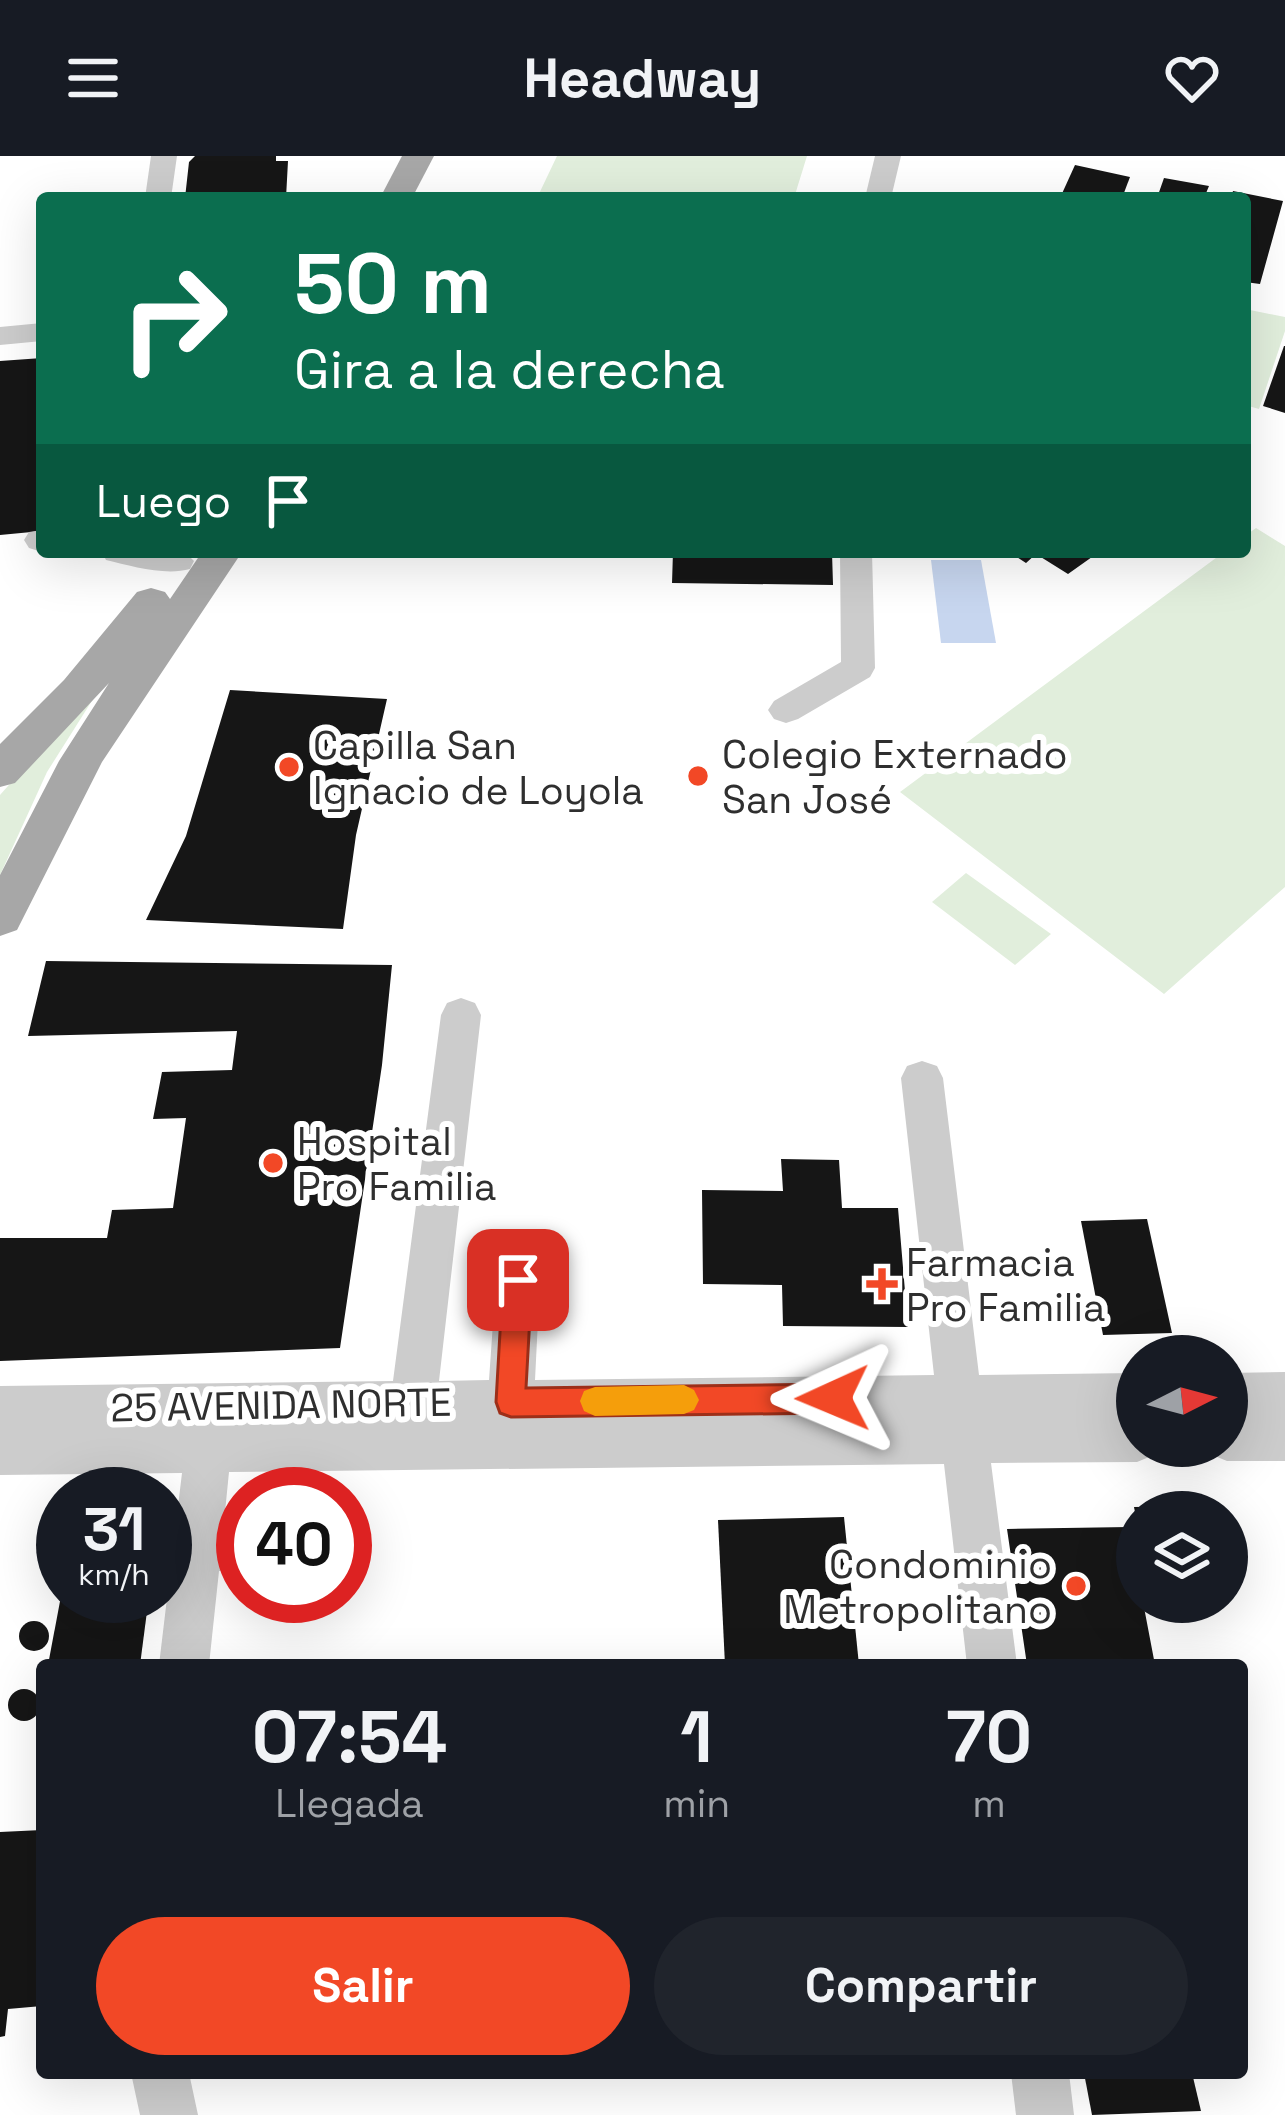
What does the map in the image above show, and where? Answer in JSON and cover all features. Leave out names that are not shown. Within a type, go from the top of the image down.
[{"type":"main road","points":[[399,192],[418,156]]},
{"type":"main road","points":[[429,192],[445,156]]},
{"type":"main road","points":[[0,771],[140,620],[179,558]]},
{"type":"main road","points":[[0,917],[53,807],[103,724],[175,627],[218,558]]},
{"type":"street","points":[[159,192],[164,156]]},
{"type":"street","points":[[879,192],[888,156]]},
{"type":"street","points":[[0,336],[36,333]]},
{"type":"street","points":[[786,710],[858,668],[856,558]]},
{"type":"street","points":[[413,1404],[461,1015]]},
{"type":"street","points":[[922,1078],[991,1659]]},
{"type":"street","points":[[511,1402],[518,1280]]},
{"type":"street","points":[[1248,1394],[1285,1394]]},
{"type":"street","name":"25 AVENIDA NORTE","points":[[0,1452],[208,1450],[962,1419],[1116,1399]]},
{"type":"street","name":"25 AVENIDA NORTE","points":[[0,1408],[511,1402],[962,1419],[1116,1437]]},
{"type":"street","points":[[1248,1438],[1285,1438]]},
{"type":"street","points":[[208,1450],[216,1515]]},
{"type":"street","points":[[186,1659],[216,1560]]},
{"type":"street","points":[[161,2079],[169,2115]]},
{"type":"street","points":[[1041,2079],[1045,2115]]},
{"type":"green space","points":[[557,156],[807,156],[796,192],[540,192]]},
{"type":"green space","points":[[1251,310],[1285,317],[1285,331],[1259,409],[1251,407]]},
{"type":"green space","points":[[1256,528],[1285,546],[1285,887],[1164,994],[900,792],[1216,558],[1251,558],[1251,532]]},
{"type":"green space","points":[[112,669],[47,772],[0,875],[0,795]]},
{"type":"green space","points":[[966,873],[1051,934],[1015,965],[932,902]]},
{"type":"water","points":[[931,560],[981,560],[996,643],[941,643]]},
{"type":"building","points":[[195,156],[276,156],[276,161],[288,161],[286,192],[186,192],[189,162]]},
{"type":"building","points":[[1075,165],[1130,177],[1124,192],[1063,192]]},
{"type":"building","points":[[1164,178],[1209,186],[1206,192],[1159,192]]},
{"type":"building","points":[[1251,195],[1283,201],[1260,284],[1251,283]]},
{"type":"building","points":[[1285,346],[1285,413],[1263,406]]},
{"type":"building","points":[[36,358],[36,532],[0,535],[0,361]]},
{"type":"building","points":[[673,558],[832,558],[833,585],[672,583]]},
{"type":"building","points":[[1042,558],[1091,558],[1068,574]]},
{"type":"building","name":"Capilla San Ignacio de Loyola","points":[[230,690],[387,699],[356,835],[343,929],[146,920],[186,836]]},
{"type":"building","name":"Hospital Pro Familia","points":[[46,961],[392,965],[340,1348],[0,1361],[0,1238],[107,1238],[112,1210],[173,1208],[186,1118],[153,1119],[162,1072],[232,1070],[237,1031],[28,1036]]},
{"type":"building","points":[[781,1159],[839,1160],[842,1208],[898,1208],[908,1327],[783,1326],[782,1285],[703,1284],[702,1190],[783,1191]]},
{"type":"building","points":[[1147,1219],[1172,1333],[1103,1335],[1081,1221]]},
{"type":"building","points":[[844,1517],[858,1659],[725,1659],[718,1520]]},
{"type":"building","name":"Condominio Metropolitano","points":[[1116,1527],[1116,1623],[1147,1623],[1154,1659],[1026,1659],[1007,1529]]},
{"type":"building","points":[[28,1622],[42,1623],[48,1630],[48,1642],[40,1650],[28,1650],[20,1642],[20,1630]]},
{"type":"building","points":[[56,1623],[145,1623],[141,1659],[49,1659]]},
{"type":"building","points":[[24,1689],[35,1694],[35,1716],[24,1721],[13,1716],[8,1705],[13,1694]]},
{"type":"building","points":[[36,1830],[36,2007],[8,2009],[5,2036],[0,2037],[0,1832]]},
{"type":"building","points":[[1085,2079],[1193,2079],[1201,2111],[1092,2115]]},
{"type":"slow traffic","points":[[595,1401],[684,1400]]},
{"type":"place","name":"Capilla San Ignacio de Loyola","points":[[289,767]]},
{"type":"place","name":"Colegio Externado San José","points":[[698,776]]},
{"type":"place","name":"Hospital Pro Familia","points":[[273,1163]]},
{"type":"place","name":"Farmacia Pro Familia","points":[[882,1284]]},
{"type":"place","name":"Condominio Metropolitano","points":[[1076,1586]]},
{"type":"route","points":[[518,1280],[511,1402],[833,1398]]}]
